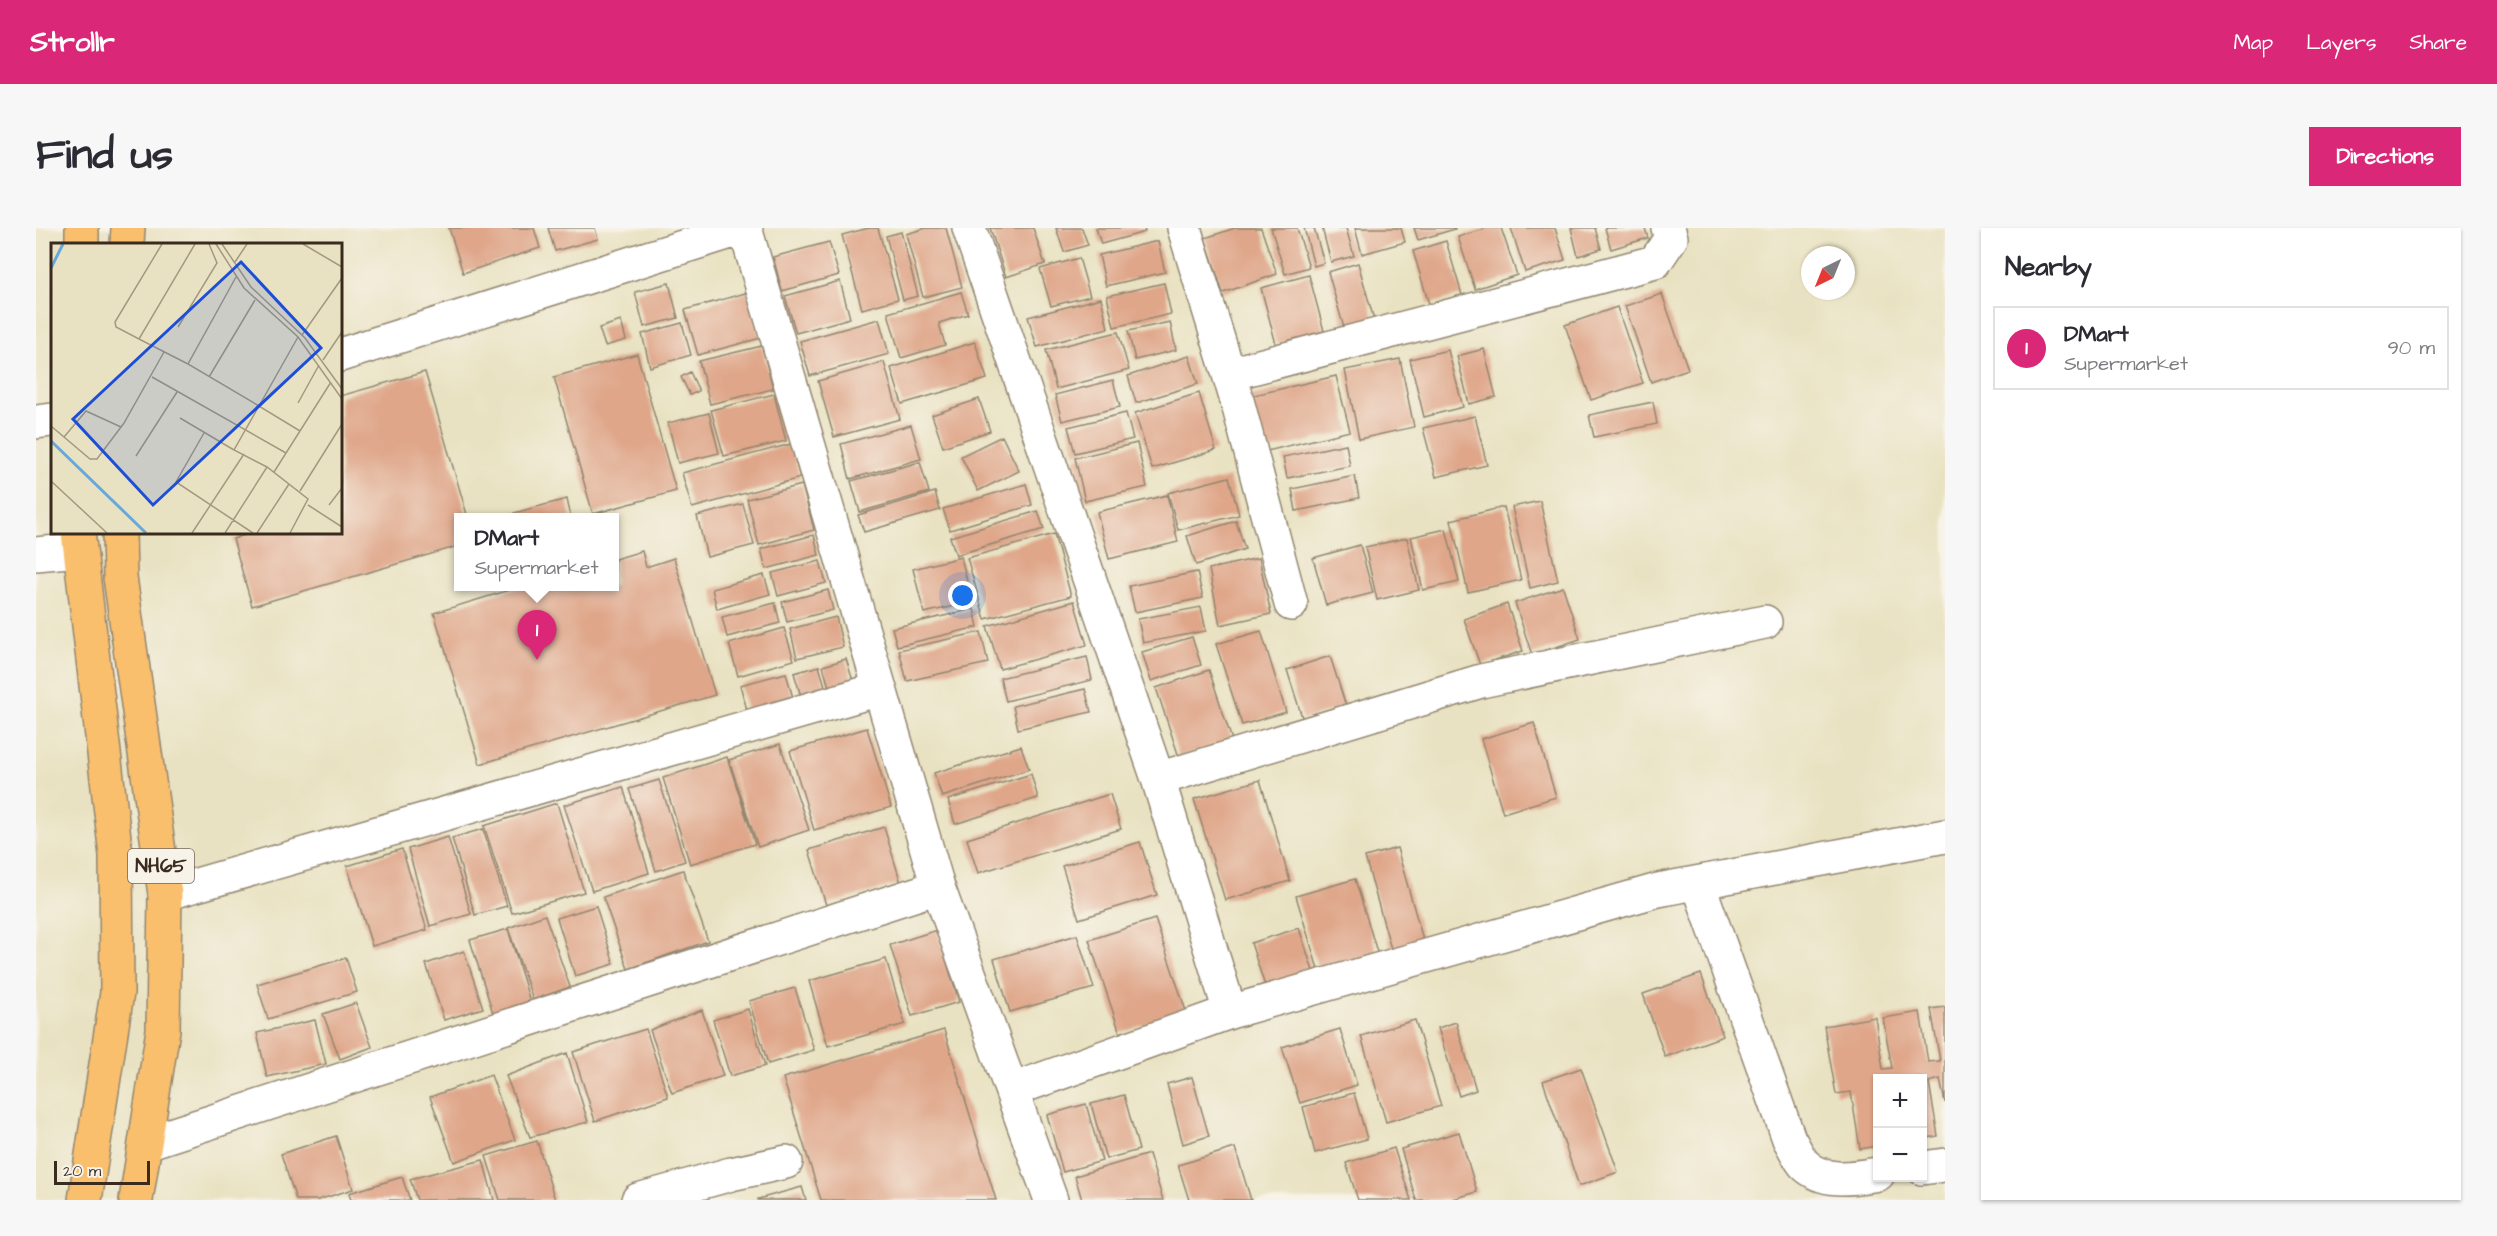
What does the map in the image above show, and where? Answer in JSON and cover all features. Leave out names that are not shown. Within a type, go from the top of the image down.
[{"type":"highway","points":[[127,243],[128,228]]},
{"type":"highway","name":"NH65","points":[[119,534],[120,577],[165,894],[163,1030],[136,1200]]},
{"type":"highway","name":"NH65","points":[[79,541],[116,855],[117,993],[85,1200]]},
{"type":"street","points":[[342,354],[744,228],[938,886],[1051,1200]]},
{"type":"street","points":[[969,228],[1158,779],[1230,1012]]},
{"type":"street","points":[[1184,228],[1229,374],[1291,604]]},
{"type":"street","points":[[1229,374],[1655,262],[1671,238],[1668,228]]},
{"type":"street","points":[[36,422],[51,420]]},
{"type":"street","points":[[36,554],[79,541]]},
{"type":"street","points":[[1158,779],[1481,681],[1766,622]]},
{"type":"street","points":[[165,894],[880,689]]},
{"type":"street","points":[[1012,1090],[1230,1012],[1658,890],[1945,836]]},
{"type":"street","points":[[1698,883],[1789,1139],[1804,1164],[1824,1177],[1852,1178],[1873,1175]]},
{"type":"street","points":[[146,1143],[938,886]]},
{"type":"street","points":[[638,1200],[731,1174],[786,1162]]},
{"type":"street","points":[[1927,1167],[1945,1165]]},
{"type":"building","points":[[449,228],[534,228],[540,248],[463,273]]},
{"type":"building","points":[[548,228],[595,228],[598,239],[555,251]]},
{"type":"building","points":[[878,228],[898,299],[862,309],[842,235]]},
{"type":"building","points":[[926,228],[946,228],[962,287],[923,297],[906,234]]},
{"type":"building","points":[[990,228],[1033,228],[1045,264],[1006,277]]},
{"type":"building","points":[[1056,228],[1082,228],[1088,245],[1064,252]]},
{"type":"building","points":[[1096,228],[1144,228],[1145,232],[1101,244]]},
{"type":"building","points":[[1235,228],[1261,228],[1277,274],[1223,293],[1205,238]]},
{"type":"building","points":[[1271,228],[1297,228],[1309,267],[1285,274]]},
{"type":"building","points":[[1304,228],[1314,228],[1324,263],[1314,266]]},
{"type":"building","points":[[1322,228],[1346,228],[1354,256],[1331,262]]},
{"type":"building","points":[[1355,228],[1401,228],[1405,242],[1362,254]]},
{"type":"building","points":[[1414,228],[1455,228],[1455,229],[1418,240]]},
{"type":"building","points":[[1487,228],[1501,228],[1517,275],[1475,289],[1458,237]]},
{"type":"building","points":[[1511,228],[1555,228],[1565,260],[1525,272]]},
{"type":"building","points":[[1571,228],[1595,228],[1601,249],[1578,256]]},
{"type":"building","points":[[1605,228],[1645,228],[1648,238],[1611,249]]},
{"type":"building","points":[[901,232],[918,296],[903,300],[886,236]]},
{"type":"building","points":[[1158,241],[1165,272],[1106,286],[1099,255]]},
{"type":"building","points":[[1446,241],[1462,295],[1429,304],[1413,251]]},
{"type":"building","points":[[829,242],[839,275],[782,291],[773,257]]},
{"type":"building","points":[[1079,258],[1090,296],[1051,306],[1040,269]]},
{"type":"building","points":[[1358,263],[1376,327],[1346,335],[1328,272]]},
{"type":"building","points":[[1309,275],[1324,331],[1276,344],[1261,288]]},
{"type":"building","points":[[840,281],[850,318],[796,333],[785,296]]},
{"type":"building","points":[[669,283],[678,318],[644,327],[635,292]]},
{"type":"building","points":[[1164,283],[1171,314],[1114,327],[1107,296]]},
{"type":"building","points":[[749,292],[761,338],[698,355],[685,310]]},
{"type":"building","points":[[961,292],[968,314],[939,323],[945,345],[901,358],[888,313]]},
{"type":"building","points":[[1662,294],[1688,369],[1651,382],[1625,306]]},
{"type":"building","points":[[1101,298],[1108,328],[1037,347],[1028,317]]},
{"type":"building","points":[[1617,307],[1643,383],[1591,400],[1565,325]]},
{"type":"building","points":[[879,319],[889,354],[810,376],[800,341]]},
{"type":"building","points":[[621,321],[626,340],[605,346],[599,328]]},
{"type":"building","points":[[1170,322],[1176,350],[1135,360],[1128,331]]},
{"type":"building","points":[[682,323],[691,355],[650,367],[642,334]]},
{"type":"building","points":[[1118,332],[1129,370],[1056,389],[1046,350]]},
{"type":"building","points":[[975,342],[987,379],[902,404],[891,368]]},
{"type":"building","points":[[762,346],[773,389],[710,404],[699,361]]},
{"type":"building","points":[[1484,349],[1496,397],[1469,404],[1457,356]]},
{"type":"building","points":[[1448,350],[1463,407],[1424,417],[1410,359]]},
{"type":"building","points":[[637,354],[676,491],[593,513],[554,377]]},
{"type":"building","points":[[1189,356],[1198,384],[1136,403],[1128,376]]},
{"type":"building","points":[[1400,359],[1414,427],[1359,439],[1345,370]]},
{"type":"building","points":[[884,362],[900,419],[834,437],[818,381]]},
{"type":"building","points":[[425,372],[467,513],[454,513],[454,547],[252,606],[233,539],[244,534],[342,534],[342,395]]},
{"type":"building","points":[[690,372],[699,391],[690,395],[681,377]]},
{"type":"building","points":[[1336,376],[1350,431],[1263,452],[1250,396]]},
{"type":"building","points":[[1113,380],[1120,407],[1062,421],[1055,395]]},
{"type":"building","points":[[1199,393],[1216,450],[1152,469],[1135,413]]},
{"type":"building","points":[[774,394],[786,441],[724,456],[711,410]]},
{"type":"building","points":[[979,399],[990,431],[943,447],[932,415]]},
{"type":"building","points":[[1653,402],[1657,424],[1594,437],[1589,415]]},
{"type":"building","points":[[709,413],[719,453],[678,463],[668,423]]},
{"type":"building","points":[[1126,413],[1133,439],[1075,453],[1068,427]]},
{"type":"building","points":[[1475,416],[1487,465],[1436,477],[1423,428]]},
{"type":"building","points":[[911,425],[921,459],[850,479],[841,444]]},
{"type":"building","points":[[1002,436],[1019,471],[978,491],[961,456]]},
{"type":"building","points":[[1137,443],[1147,487],[1085,501],[1075,458]]},
{"type":"building","points":[[791,444],[800,478],[692,508],[682,473]]},
{"type":"building","points":[[1346,444],[1350,466],[1287,478],[1283,457]]},
{"type":"building","points":[[920,462],[929,492],[860,512],[851,481]]},
{"type":"building","points":[[1355,476],[1359,498],[1296,511],[1292,489]]},
{"type":"building","points":[[1229,477],[1239,515],[1178,530],[1168,493]]},
{"type":"building","points":[[1026,484],[1032,505],[950,530],[943,509]]},
{"type":"building","points":[[802,485],[814,530],[759,545],[747,499]]},
{"type":"building","points":[[935,492],[940,510],[864,532],[858,515]]},
{"type":"building","points":[[1167,495],[1178,542],[1109,559],[1097,512]]},
{"type":"building","points":[[567,499],[570,513],[514,513]]},
{"type":"building","points":[[1540,501],[1558,581],[1530,588],[1512,507]]},
{"type":"building","points":[[743,504],[754,545],[707,557],[697,516]]},
{"type":"building","points":[[1504,507],[1521,580],[1468,592],[1451,520]]},
{"type":"building","points":[[1038,511],[1044,529],[956,555],[950,537]]},
{"type":"building","points":[[1236,521],[1245,549],[1196,565],[1187,536]]},
{"type":"building","points":[[1446,529],[1459,582],[1423,590],[1411,537]]},
{"type":"building","points":[[1054,534],[1071,596],[985,619],[967,558]]},
{"type":"building","points":[[814,535],[819,555],[766,569],[761,549]]},
{"type":"building","points":[[1407,538],[1419,590],[1377,600],[1365,547]]},
{"type":"building","points":[[1360,545],[1373,593],[1326,605],[1313,558]]},
{"type":"building","points":[[642,551],[646,567],[674,558],[715,695],[480,764],[434,613],[507,591],[619,591],[619,558]]},
{"type":"building","points":[[961,557],[972,602],[924,613],[913,569]]},
{"type":"building","points":[[1259,558],[1271,614],[1220,625],[1209,569]]},
{"type":"building","points":[[820,561],[826,583],[778,596],[772,573]]},
{"type":"building","points":[[1197,572],[1203,598],[1135,612],[1129,586]]},
{"type":"building","points":[[764,575],[770,594],[717,609],[712,589]]},
{"type":"building","points":[[1563,587],[1580,639],[1532,655],[1515,603]]},
{"type":"building","points":[[828,590],[833,610],[787,622],[782,602]]},
{"type":"building","points":[[1074,601],[1087,645],[1000,669],[987,626]]},
{"type":"building","points":[[775,603],[780,623],[727,637],[722,617]]},
{"type":"building","points":[[1507,604],[1523,651],[1480,665],[1464,619]]},
{"type":"building","points":[[1201,607],[1206,631],[1143,643],[1138,619]]},
{"type":"building","points":[[974,609],[978,627],[897,646],[892,628]]},
{"type":"building","points":[[836,617],[843,647],[797,658],[790,629]]},
{"type":"building","points":[[784,628],[794,660],[738,676],[729,644]]},
{"type":"building","points":[[1261,631],[1286,712],[1242,725],[1216,644]]},
{"type":"building","points":[[981,632],[988,663],[907,681],[899,650]]},
{"type":"building","points":[[1192,637],[1201,665],[1151,681],[1142,652]]},
{"type":"building","points":[[1330,656],[1346,706],[1303,720],[1287,670]]},
{"type":"building","points":[[1087,657],[1092,680],[1006,701],[1000,678]]},
{"type":"building","points":[[846,659],[854,684],[830,691],[823,666]]},
{"type":"building","points":[[819,666],[828,696],[803,703],[794,673]]},
{"type":"building","points":[[1209,670],[1232,740],[1179,757],[1156,688]]},
{"type":"building","points":[[786,673],[795,705],[749,717],[740,685]]},
{"type":"building","points":[[1085,689],[1091,712],[1018,729],[1013,706]]},
{"type":"building","points":[[1534,723],[1556,797],[1503,813],[1481,739]]},
{"type":"building","points":[[867,728],[891,807],[814,830],[790,751]]},
{"type":"building","points":[[780,744],[809,830],[758,847],[729,760]]},
{"type":"building","points":[[1021,746],[1029,769],[942,797],[934,773]]},
{"type":"building","points":[[727,757],[755,844],[690,864],[663,778]]},
{"type":"building","points":[[1031,774],[1038,798],[955,824],[948,800]]},
{"type":"building","points":[[659,780],[685,861],[656,871],[629,789]]},
{"type":"building","points":[[1260,780],[1290,881],[1225,900],[1194,799]]},
{"type":"building","points":[[623,787],[649,873],[592,891],[564,805]]},
{"type":"building","points":[[1110,794],[1121,829],[978,873],[967,839]]},
{"type":"building","points":[[557,803],[584,892],[512,913],[484,826]]},
{"type":"building","points":[[884,827],[901,883],[826,905],[809,850]]},
{"type":"building","points":[[483,829],[507,906],[475,915],[452,838]]},
{"type":"building","points":[[448,837],[471,914],[430,926],[408,849]]},
{"type":"building","points":[[1140,842],[1157,895],[1079,919],[1062,866]]},
{"type":"building","points":[[1397,848],[1425,947],[1393,956],[1365,857]]},
{"type":"building","points":[[402,849],[427,930],[372,946],[347,866]]},
{"type":"building","points":[[683,870],[708,941],[628,969],[603,897]]},
{"type":"building","points":[[1355,879],[1380,962],[1321,979],[1296,896]]},
{"type":"building","points":[[596,906],[614,964],[575,976],[557,918]]},
{"type":"building","points":[[545,915],[570,987],[533,1000],[508,928]]},
{"type":"building","points":[[1155,919],[1186,1011],[1120,1033],[1089,940]]},
{"type":"building","points":[[1299,928],[1314,974],[1266,989],[1251,943]]},
{"type":"building","points":[[508,929],[530,1002],[493,1013],[470,940]]},
{"type":"building","points":[[937,930],[959,1002],[912,1016],[890,945]]},
{"type":"building","points":[[1077,935],[1094,988],[1010,1012],[994,959]]},
{"type":"building","points":[[464,951],[483,1008],[444,1020],[426,964]]},
{"type":"building","points":[[346,958],[357,992],[268,1019],[257,984]]},
{"type":"building","points":[[886,959],[905,1024],[828,1046],[809,981]]},
{"type":"building","points":[[1701,974],[1723,1036],[1665,1057],[1643,994]]},
{"type":"building","points":[[795,988],[814,1050],[768,1064],[749,1001]]},
{"type":"building","points":[[356,1003],[372,1047],[340,1059],[323,1014]]},
{"type":"building","points":[[1945,1007],[1945,1103],[1940,1079],[1929,1082],[1938,1136],[1927,1138],[1927,1074],[1873,1074],[1873,1147],[1860,1149],[1851,1092],[1836,1094],[1824,1026],[1875,1017],[1883,1069],[1892,1068],[1883,1018],[1920,1012],[1928,1062],[1940,1061],[1931,1009]]},
{"type":"building","points":[[748,1009],[765,1066],[730,1076],[713,1020]]},
{"type":"building","points":[[702,1010],[723,1076],[672,1093],[650,1030]]},
{"type":"building","points":[[315,1020],[326,1064],[267,1077],[257,1033]]},
{"type":"building","points":[[1415,1020],[1441,1106],[1386,1122],[1361,1036]]},
{"type":"building","points":[[1456,1022],[1476,1090],[1459,1096],[1438,1028]]},
{"type":"building","points":[[646,1029],[668,1097],[595,1121],[573,1052]]},
{"type":"building","points":[[1340,1029],[1357,1085],[1300,1103],[1282,1047]]},
{"type":"building","points":[[944,1030],[996,1200],[821,1200],[783,1078]]},
{"type":"building","points":[[567,1053],[588,1122],[530,1137],[506,1076]]},
{"type":"building","points":[[1581,1068],[1618,1172],[1579,1186],[1543,1081]]},
{"type":"building","points":[[491,1075],[515,1140],[454,1162],[430,1097]]},
{"type":"building","points":[[1192,1077],[1209,1136],[1183,1144],[1167,1084]]},
{"type":"building","points":[[1354,1093],[1367,1139],[1315,1153],[1303,1107]]},
{"type":"building","points":[[1124,1095],[1139,1150],[1106,1159],[1091,1104]]},
{"type":"building","points":[[1086,1104],[1102,1161],[1063,1172],[1047,1115]]},
{"type":"building","points":[[1459,1132],[1477,1192],[1450,1200],[1416,1200],[1401,1149]]},
{"type":"building","points":[[336,1136],[353,1189],[318,1200],[296,1200],[281,1154]]},
{"type":"building","points":[[537,1141],[555,1200],[500,1200],[486,1156]]},
{"type":"building","points":[[1235,1148],[1251,1200],[1189,1200],[1178,1165]]},
{"type":"building","points":[[1394,1148],[1411,1200],[1358,1200],[1346,1163]]},
{"type":"building","points":[[1149,1154],[1163,1200],[1082,1200],[1075,1176]]},
{"type":"building","points":[[483,1160],[494,1200],[417,1200],[410,1179]]},
{"type":"building","points":[[402,1177],[410,1200],[351,1200],[349,1193]]},
{"type":"building","points":[[802,1187],[806,1200],[758,1200],[758,1199]]},
{"type":"place","name":"DMart","points":[[537,660]]}]
